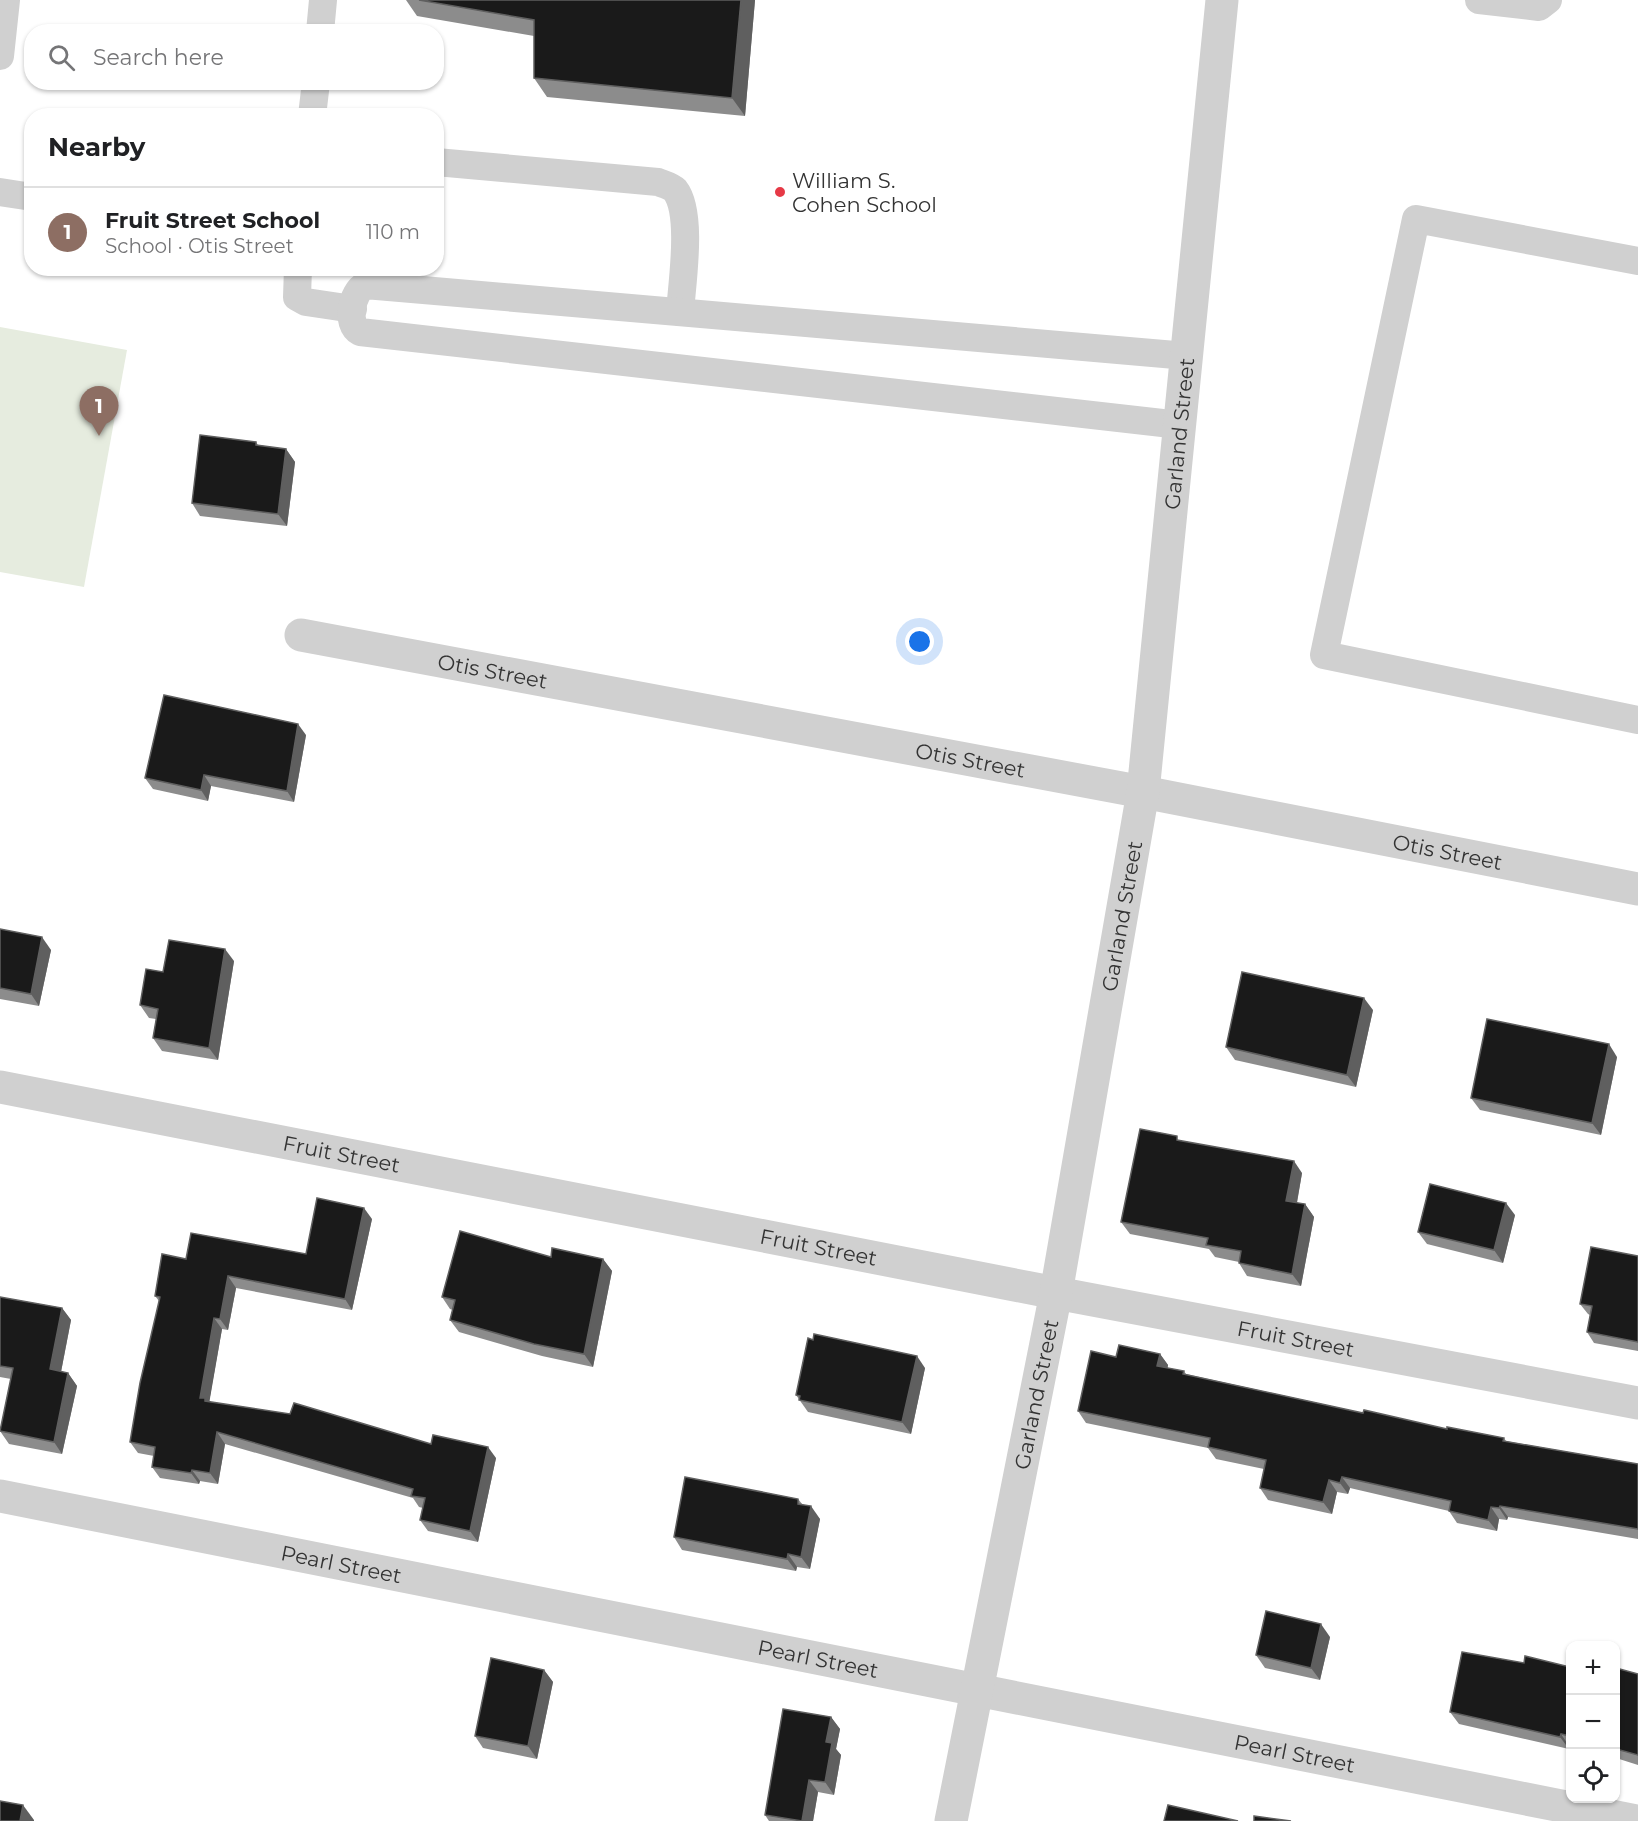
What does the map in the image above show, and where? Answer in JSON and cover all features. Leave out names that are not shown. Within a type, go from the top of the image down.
[{"type":"street","name":"Garland Street","points":[[951,1821],[1056,1293],[1143,792],[1222,0]]},
{"type":"street","name":"Otis Street","points":[[301,635],[1143,792],[1638,889]]},
{"type":"street","name":"Fruit Street","points":[[0,1087],[1056,1293],[1638,1403]]},
{"type":"street","name":"Pearl Street","points":[[0,1496],[1637,1821]]},
{"type":"lane","points":[[0,56],[6,0]]},
{"type":"lane","points":[[321,24],[323,0]]},
{"type":"lane","points":[[1479,0],[1539,7],[1548,0]]},
{"type":"lane","points":[[313,108],[315,90]]},
{"type":"lane","points":[[444,163],[658,182],[674,189],[680,200],[686,223],[680,312]]},
{"type":"lane","points":[[0,192],[24,196]]},
{"type":"lane","points":[[1638,261],[1416,219],[1324,655],[1638,720]]},
{"type":"lane","points":[[298,276],[297,297],[306,302],[353,309]]},
{"type":"lane","points":[[1180,425],[360,332],[352,324],[353,309],[355,295],[365,285],[1187,356]]},
{"type":"shaded area","points":[[0,327],[127,350],[84,587],[0,572]]},
{"type":"building","points":[[419,0],[741,0],[732,98],[534,78],[534,20]]},
{"type":"building","points":[[200,435],[256,442],[256,445],[286,449],[278,514],[192,503]]},
{"type":"building","points":[[164,695],[298,724],[287,791],[204,775],[201,790],[145,778]]},
{"type":"building","points":[[0,929],[42,937],[31,994],[0,988]]},
{"type":"building","points":[[169,940],[225,949],[209,1048],[153,1038],[158,1009],[140,1005],[146,969],[163,972]]},
{"type":"building","points":[[1242,972],[1364,998],[1347,1075],[1226,1047]]},
{"type":"building","points":[[1487,1019],[1609,1044],[1592,1123],[1471,1098]]},
{"type":"building","points":[[1140,1129],[1177,1136],[1177,1140],[1294,1161],[1286,1201],[1305,1204],[1292,1274],[1239,1263],[1241,1251],[1206,1245],[1208,1238],[1121,1222]]},
{"type":"building","points":[[1430,1184],[1506,1203],[1494,1250],[1418,1232]]},
{"type":"building","points":[[317,1198],[364,1208],[345,1299],[228,1276],[220,1319],[214,1318],[200,1398],[205,1398],[205,1401],[290,1414],[294,1403],[431,1444],[433,1435],[488,1447],[470,1531],[420,1520],[425,1498],[411,1496],[413,1489],[217,1432],[210,1473],[192,1470],[191,1473],[152,1467],[155,1447],[130,1442],[140,1383],[160,1297],[155,1296],[162,1254],[186,1259],[191,1233],[306,1254]]},
{"type":"building","points":[[460,1231],[551,1257],[552,1248],[603,1259],[584,1354],[534,1344],[450,1320],[455,1300],[442,1297]]},
{"type":"building","points":[[1591,1247],[1638,1256],[1638,1342],[1587,1332],[1592,1306],[1580,1304]]},
{"type":"building","points":[[0,1297],[62,1308],[50,1369],[68,1373],[54,1442],[0,1431],[13,1368],[0,1366]]},
{"type":"building","points":[[814,1334],[917,1356],[902,1422],[799,1400],[800,1396],[796,1395],[808,1338],[813,1340]]},
{"type":"building","points":[[1119,1345],[1160,1354],[1157,1366],[1184,1371],[1183,1374],[1363,1413],[1364,1410],[1447,1429],[1447,1427],[1504,1438],[1503,1441],[1638,1464],[1638,1529],[1500,1506],[1499,1508],[1491,1507],[1488,1520],[1449,1511],[1451,1501],[1342,1477],[1340,1483],[1329,1480],[1323,1502],[1260,1488],[1266,1460],[1208,1447],[1210,1438],[1078,1411],[1091,1351],[1116,1357]]},
{"type":"building","points":[[685,1477],[798,1499],[798,1504],[811,1506],[801,1557],[788,1554],[787,1559],[674,1537]]},
{"type":"building","points":[[1266,1611],[1321,1624],[1311,1668],[1256,1655]]},
{"type":"building","points":[[1462,1652],[1524,1663],[1525,1656],[1566,1666],[1566,1735],[1561,1734],[1560,1737],[1450,1712]]},
{"type":"building","points":[[491,1658],[544,1670],[528,1746],[475,1736]]},
{"type":"building","points":[[1620,1669],[1638,1674],[1638,1755],[1620,1750]]},
{"type":"building","points":[[783,1709],[831,1717],[826,1742],[832,1743],[825,1782],[809,1780],[802,1821],[765,1815]]},
{"type":"building","points":[[0,1801],[23,1805],[20,1821],[0,1821]]},
{"type":"building","points":[[1168,1805],[1238,1821],[1164,1821]]},
{"type":"building","points":[[1254,1816],[1291,1821],[1254,1821]]},
{"type":"place","name":"William S. Cohen School","points":[[780,192]]},
{"type":"place","name":"Fruit Street School","points":[[99,436]]}]
